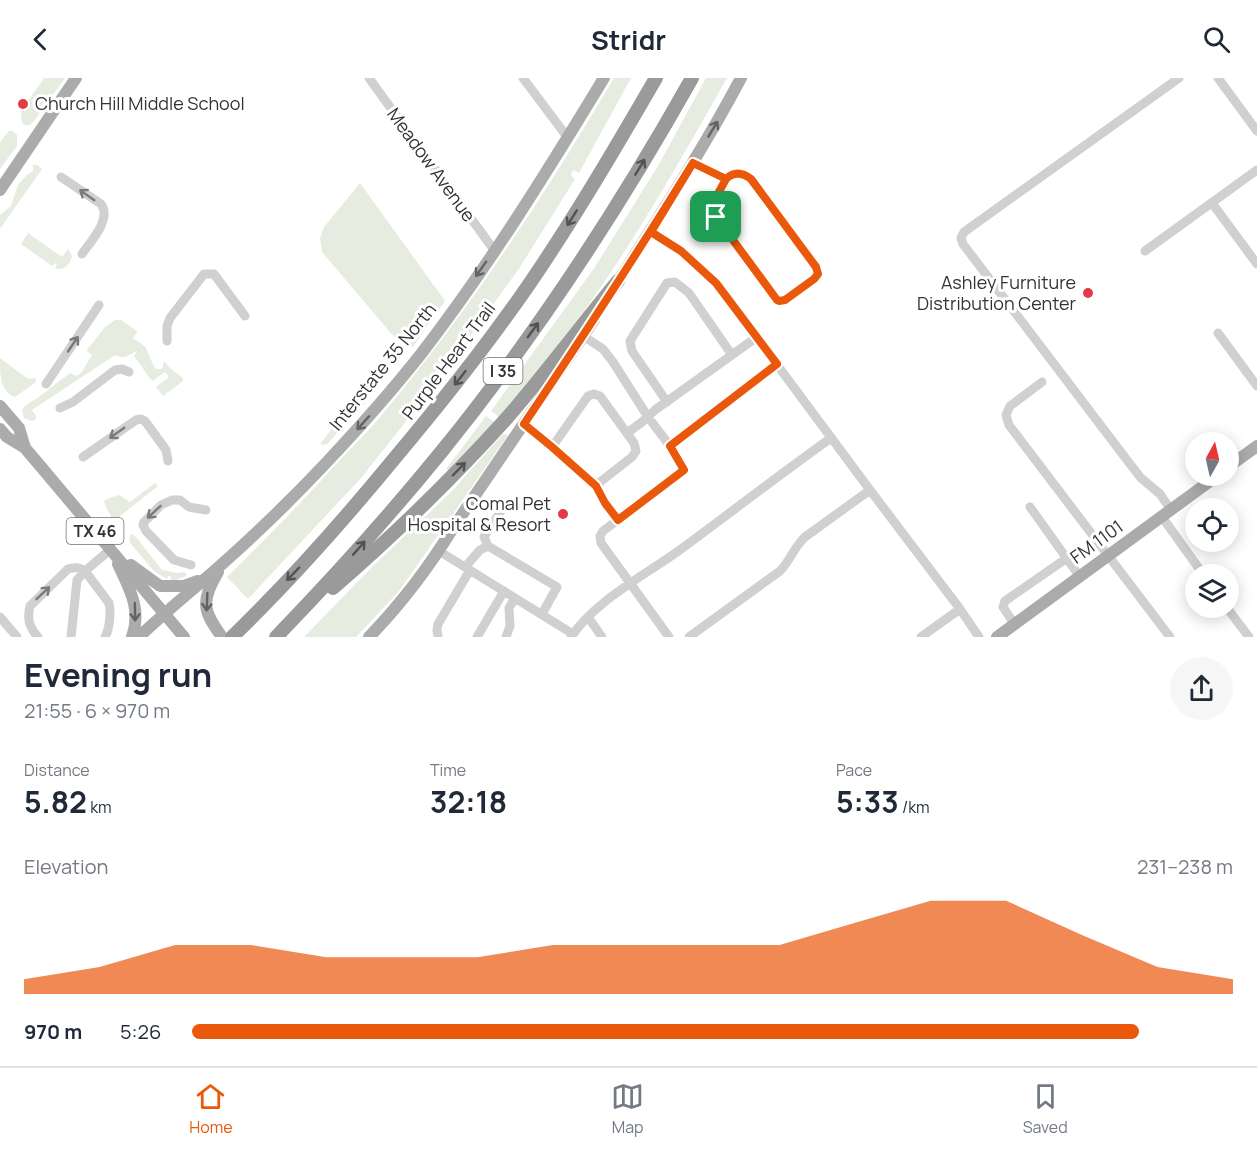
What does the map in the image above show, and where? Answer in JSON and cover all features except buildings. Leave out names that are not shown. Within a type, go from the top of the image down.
[{"type":"highway","name":"Purple Heart Trail","points":[[232,637],[342,522],[429,418],[492,336],[562,233],[656,78]]},
{"type":"highway","name":"I 35","points":[[277,637],[395,507],[499,377],[600,232],[644,162],[692,78]]},
{"type":"highway","points":[[277,637],[371,555],[462,467],[537,382],[618,281]]},
{"type":"main road","points":[[0,190],[76,78]]},
{"type":"main road","name":"Interstate 35 North","points":[[139,637],[221,566],[297,494],[366,420],[420,355],[513,224],[604,78]]},
{"type":"main road","points":[[369,637],[393,612],[438,551],[583,336],[651,232],[721,116],[741,78]]},
{"type":"main road","name":"TX 46","points":[[0,406],[19,428],[25,448]]},
{"type":"main road","name":"TX 46","points":[[0,429],[7,437],[25,448],[184,637]]},
{"type":"main road","points":[[1239,459],[1257,446]]},
{"type":"main road","name":"FM 1101","points":[[998,637],[1203,486]]},
{"type":"main road","points":[[111,549],[160,586],[184,586],[207,577]]},
{"type":"main road","points":[[111,549],[134,600],[135,617],[132,637]]},
{"type":"main road","points":[[221,566],[207,594],[206,605],[207,615],[222,637]]},
{"type":"street","name":"Meadow Avenue","points":[[369,78],[494,250]]},
{"type":"street","points":[[523,78],[568,138]]},
{"type":"street","points":[[1179,78],[964,232],[961,238],[963,244],[1130,464],[1141,478],[1160,494],[1166,513],[1197,564]]},
{"type":"street","points":[[1218,78],[1257,131]]},
{"type":"street","points":[[693,163],[726,179]]},
{"type":"street","points":[[1145,251],[1257,170]]},
{"type":"street","points":[[738,173],[751,179],[818,270],[816,277],[785,300],[779,301],[775,297],[714,213],[714,202],[726,179],[731,174],[738,173]]},
{"type":"street","points":[[61,177],[101,204],[105,210],[102,224],[82,254]]},
{"type":"street","points":[[1212,203],[1257,264]]},
{"type":"street","points":[[651,232],[681,251],[716,283],[980,637]]},
{"type":"street","points":[[167,340],[167,326],[170,318],[204,274],[214,274],[245,315]]},
{"type":"street","points":[[667,402],[632,351],[630,341],[667,284],[675,282],[689,293],[732,355]]},
{"type":"street","points":[[46,384],[99,305]]},
{"type":"street","points":[[1218,333],[1257,386]]},
{"type":"street","points":[[583,336],[596,344],[608,356],[684,470],[603,531],[600,539],[669,637]]},
{"type":"street","points":[[627,433],[756,337]]},
{"type":"street","points":[[670,446],[777,364]]},
{"type":"street","points":[[60,408],[73,402],[116,370],[122,369],[129,372]]},
{"type":"street","points":[[1042,382],[1010,406],[1006,415],[1009,425],[1170,637]]},
{"type":"street","points":[[552,447],[587,397],[596,394],[601,398],[635,445],[636,451],[596,486]]},
{"type":"street","points":[[83,457],[138,419],[145,421],[166,450],[168,461]]},
{"type":"street","points":[[524,424],[596,486],[618,520]]},
{"type":"street","points":[[438,551],[542,614],[572,635],[595,610],[831,438]]},
{"type":"street","points":[[689,637],[780,571],[804,537],[870,490]]},
{"type":"street","points":[[191,564],[174,560],[146,531],[144,522],[161,505],[172,500],[180,500],[189,507],[206,510]]},
{"type":"street","points":[[1030,507],[1080,577]]},
{"type":"street","points":[[501,511],[484,537],[488,546],[557,587],[542,614]]},
{"type":"street","points":[[438,637],[438,624],[467,568],[480,550],[488,546]]},
{"type":"street","points":[[71,637],[76,582],[85,571],[111,549]]},
{"type":"street","points":[[1015,625],[1003,607],[1005,601],[1067,558]]},
{"type":"street","points":[[38,637],[29,624],[30,606],[68,569],[76,567],[85,571],[109,603],[108,633],[105,637]]},
{"type":"street","points":[[477,637],[504,591]]},
{"type":"street","points":[[506,637],[510,626],[509,608],[515,598]]},
{"type":"street","points":[[921,637],[960,609]]},
{"type":"street","points":[[0,617],[17,637]]},
{"type":"street","points":[[588,617],[602,637]]},
{"type":"street","points":[[1234,618],[1248,637]]},
{"type":"shaded area","points":[[44,78],[65,78],[35,120],[30,125],[25,125],[22,123],[21,112]]},
{"type":"shaded area","points":[[614,78],[631,78],[579,173],[573,170],[571,175],[575,179],[520,267],[448,367],[442,363],[436,371],[441,377],[361,478],[248,599],[227,577],[367,432],[416,373],[506,250]]},
{"type":"shaded area","points":[[706,78],[727,78],[655,202],[583,312],[499,417],[491,411],[595,267],[658,166]]},
{"type":"shaded area","points":[[9,131],[17,135],[17,146],[0,169],[0,142]]},
{"type":"shaded area","points":[[33,165],[42,169],[0,229],[0,215],[11,206],[18,185],[33,171]]},
{"type":"shaded area","points":[[360,183],[445,301],[413,347],[401,345],[322,252],[320,238],[324,227]]},
{"type":"shaded area","points":[[28,233],[62,257],[68,249],[72,256],[69,263],[57,269],[55,263],[52,266],[21,244]]},
{"type":"shaded area","points":[[115,320],[121,320],[137,331],[133,338],[146,348],[156,369],[162,369],[165,362],[183,378],[183,381],[163,396],[156,387],[169,377],[165,372],[152,381],[134,356],[137,351],[124,357],[115,355],[32,410],[36,416],[35,420],[24,418],[22,410],[26,405],[70,373],[77,376],[81,373],[92,355],[87,350],[105,327]]},
{"type":"shaded area","points":[[0,358],[28,379],[36,379],[36,382],[15,397],[10,394],[2,382]]},
{"type":"shaded area","points":[[358,394],[367,401],[327,444],[321,445],[321,443]]},
{"type":"shaded area","points":[[486,416],[496,423],[451,471],[446,469]]},
{"type":"shaded area","points":[[503,434],[508,435],[399,591],[356,637],[304,637],[372,567],[452,491]]},
{"type":"shaded area","points":[[155,483],[158,486],[119,517],[122,525],[113,520],[104,501],[119,495],[130,502]]},
{"type":"shaded area","points":[[131,534],[136,537],[162,570],[185,572],[187,576],[171,580],[170,576],[167,579],[154,571],[131,544],[129,539]]},
{"type":"place","name":"Church Hill Middle School","points":[[23,104]]},
{"type":"place","name":"Ashley Furniture Distribution Center","points":[[1088,293]]},
{"type":"place","name":"Comal Pet Hospital & Resort","points":[[563,514]]},
{"type":"route","points":[[716,217],[713,209],[714,202],[726,179],[693,163],[651,232],[524,424],[596,486],[618,520],[684,470],[670,446],[777,364],[716,283],[681,251],[651,232],[693,163],[703,167],[726,179],[731,174],[738,173],[751,179],[816,267],[818,274],[785,300],[777,300],[716,217]]}]
